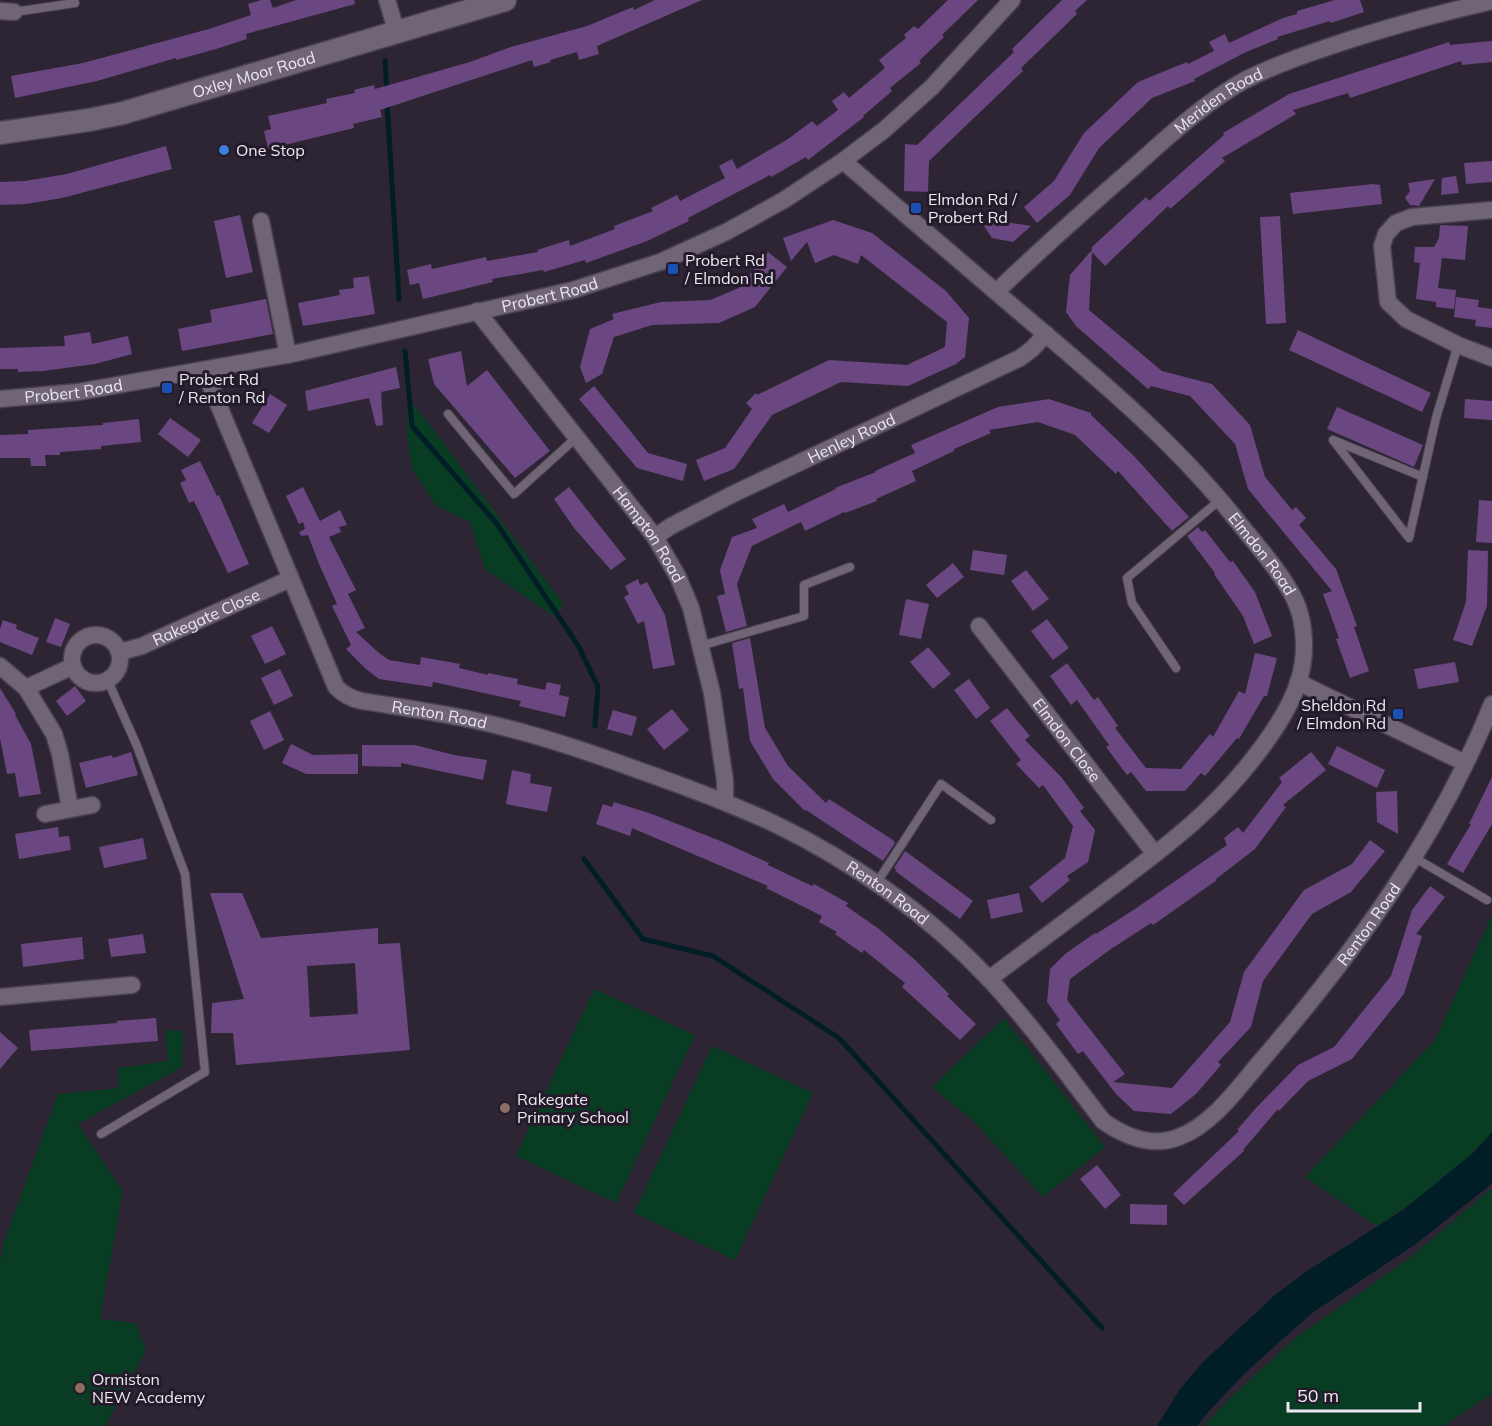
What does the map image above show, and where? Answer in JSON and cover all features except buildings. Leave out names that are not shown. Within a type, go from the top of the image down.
[{"type":"street","points":[[387,0],[397,33]]},
{"type":"street","name":"Oxley Moor Road","points":[[0,133],[123,113],[505,0]]},
{"type":"street","name":"Probert Road","points":[[0,399],[78,392],[288,355],[573,290],[660,262],[726,232],[765,211],[843,161],[884,130],[932,87],[1012,0]]},
{"type":"street","name":"Meriden Road","points":[[996,292],[1185,121],[1245,81],[1284,62],[1339,43],[1450,10],[1492,1]]},
{"type":"street","name":"Elmdon Road","points":[[843,161],[1116,394],[1170,444],[1221,499],[1277,570],[1295,600],[1301,620],[1304,642],[1302,668],[1289,704],[1274,730],[1232,785],[1185,832],[989,979]]},
{"type":"street","points":[[1492,210],[1412,217],[1396,223],[1386,234],[1382,246],[1388,302],[1406,319],[1458,345],[1492,358]]},
{"type":"street","points":[[261,221],[288,355]]},
{"type":"street","name":"Hampton Road","points":[[477,311],[655,537],[682,588],[691,608],[712,693],[725,781],[725,802]]},
{"type":"street","name":"Henley Road","points":[[655,537],[730,495],[1020,358],[1046,334]]},
{"type":"street","name":"Renton Road","points":[[204,370],[336,687],[351,699],[473,720],[582,750],[725,802],[775,824],[828,853],[916,913],[989,979],[1103,1121],[1119,1133],[1138,1139],[1156,1141],[1178,1138],[1199,1125],[1224,1103],[1291,1026],[1368,926],[1414,858],[1448,800],[1492,704]]},
{"type":"street","name":"Rakegate Close","points":[[120,652],[142,646],[290,579]]},
{"type":"street","name":"Elmdon Close","points":[[979,626],[1155,854]]},
{"type":"street","points":[[97,635],[111,640],[120,652],[119,668],[108,681],[102,683],[87,682],[81,678],[73,666],[73,651],[82,639],[89,636],[97,635]]},
{"type":"street","points":[[0,666],[26,688],[54,734],[70,808]]},
{"type":"street","points":[[26,688],[73,666]]},
{"type":"street","points":[[1298,682],[1465,763]]},
{"type":"street","points":[[45,814],[92,805]]},
{"type":"street","points":[[0,997],[132,985]]},
{"type":"lane","points":[[7,12],[75,3]]},
{"type":"lane","points":[[1423,477],[1333,440],[1409,538],[1423,477],[1436,418],[1458,345]]},
{"type":"lane","points":[[448,414],[514,494],[577,437]]},
{"type":"lane","points":[[1176,668],[1132,603],[1126,578],[1221,499]]},
{"type":"lane","points":[[700,646],[804,616],[804,585],[850,567]]},
{"type":"lane","points":[[101,1134],[205,1072],[185,874],[136,746],[108,681]]},
{"type":"lane","points":[[876,884],[941,784],[991,820]]},
{"type":"lane","points":[[1414,858],[1486,900]]},
{"type":"green space","points":[[407,397],[564,605],[553,616],[485,569],[470,522],[436,506],[412,469],[407,435]]},
{"type":"green space","points":[[1492,915],[1492,1132],[1438,1183],[1377,1226],[1305,1177],[1435,1040]]},
{"type":"green space","points":[[594,989],[695,1035],[616,1203],[516,1156]]},
{"type":"green space","points":[[1004,1018],[1105,1147],[1043,1197],[973,1121],[932,1087]]},
{"type":"green space","points":[[165,1030],[183,1031],[182,1067],[78,1124],[123,1191],[100,1319],[136,1323],[146,1350],[105,1426],[0,1426],[0,1262],[3,1244],[58,1094],[119,1088],[118,1068],[168,1061]]},
{"type":"green space","points":[[712,1046],[813,1093],[735,1260],[634,1213]]},
{"type":"green space","points":[[1492,1188],[1492,1394],[1443,1426],[1204,1426],[1228,1400],[1294,1339],[1407,1260]]},
{"type":"water","points":[[1492,1132],[1492,1183],[1416,1244],[1312,1313],[1245,1373],[1197,1426],[1157,1426],[1180,1389],[1202,1363],[1276,1294],[1310,1269],[1403,1210],[1474,1152]]},
{"type":"waterway","points":[[385,61],[387,92]]},
{"type":"waterway","points":[[387,102],[399,299]]},
{"type":"waterway","points":[[405,351],[412,426],[497,524],[579,647],[598,687],[595,726]]},
{"type":"waterway","points":[[584,859],[643,939],[713,956],[839,1038],[1102,1328]]},
{"type":"place","name":"One Stop","points":[[224,150]]},
{"type":"place","name":"Elmdon Rd / Probert Rd","points":[[916,208]]},
{"type":"place","name":"Probert Rd / Elmdon Rd","points":[[673,269]]},
{"type":"place","name":"Probert Rd / Renton Rd","points":[[167,388]]},
{"type":"place","name":"Sheldon Rd / Elmdon Rd","points":[[1398,714]]},
{"type":"place","name":"Rakegate Primary School","points":[[505,1108]]},
{"type":"place","name":"Ormiston NEW Academy","points":[[80,1388]]}]
